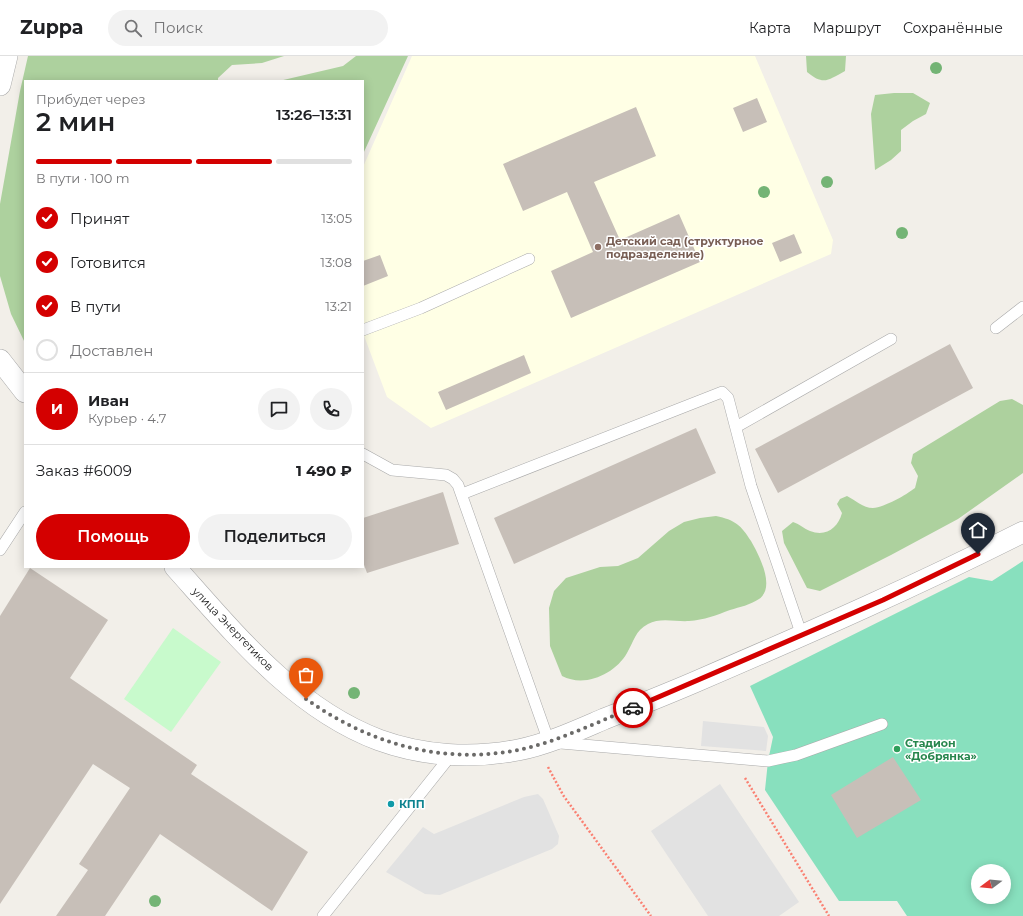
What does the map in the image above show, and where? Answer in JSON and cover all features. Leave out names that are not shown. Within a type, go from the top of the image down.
[{"type":"street","points":[[0,85],[7,56]]},
{"type":"street","points":[[0,360],[24,391]]},
{"type":"street","name":"улица Энергетиков","points":[[176,568],[225,623],[270,669],[294,691],[329,716],[381,740],[428,752],[452,754],[495,753],[544,743],[681,688],[896,594],[1023,532]]},
{"type":"lane","points":[[364,330],[421,308],[529,259]]},
{"type":"lane","points":[[996,328],[1023,307]]},
{"type":"lane","points":[[736,427],[891,338]]},
{"type":"lane","points":[[462,494],[722,392],[726,394],[751,486],[802,636]]},
{"type":"lane","points":[[364,455],[392,470],[446,475],[453,478],[462,494],[544,743],[768,761],[796,755],[882,724]]},
{"type":"lane","points":[[0,550],[24,514]]},
{"type":"lane","points":[[323,916],[452,754]]},
{"type":"path","points":[[544,743],[555,783],[651,916]]},
{"type":"path","points":[[733,758],[829,916]]},
{"type":"shaded area","name":"Детский сад (структурное подразделение)","points":[[412,56],[755,56],[833,240],[831,254],[431,428],[387,397],[364,336],[364,165]]},
{"type":"shaded area","points":[[703,721],[764,727],[768,736],[766,751],[701,746]]},
{"type":"shaded area","points":[[720,784],[799,902],[779,916],[708,916],[651,831]]},
{"type":"shaded area","points":[[538,794],[543,799],[559,836],[558,844],[552,849],[440,895],[425,894],[386,872],[423,827],[434,834],[524,797]]},
{"type":"green space","points":[[28,56],[284,56],[262,63],[232,65],[218,78],[218,80],[24,80],[24,341],[11,314],[0,276],[0,204],[20,91]]},
{"type":"green space","points":[[356,56],[408,56],[364,152],[364,80],[283,80],[343,66]]},
{"type":"green space","points":[[806,56],[846,56],[845,71],[830,79],[818,79],[807,72]]},
{"type":"green space","points":[[913,93],[930,103],[926,114],[901,130],[901,151],[891,160],[875,170],[871,114],[875,95]]},
{"type":"green space","points":[[1012,399],[1023,405],[1023,473],[958,519],[891,555],[820,591],[807,588],[784,543],[782,531],[793,522],[816,533],[830,530],[838,523],[842,513],[837,504],[840,499],[847,496],[869,508],[878,507],[901,497],[915,488],[918,476],[911,463],[913,454],[1000,401]]},
{"type":"green space","points":[[716,516],[733,521],[741,527],[751,541],[762,562],[766,579],[764,594],[759,599],[745,606],[700,620],[663,620],[648,624],[640,630],[635,637],[622,661],[607,673],[590,680],[571,679],[562,676],[550,646],[549,608],[554,591],[566,578],[600,567],[618,566],[638,558],[669,531],[684,522]]},
{"type":"green space","name":"Стадион «Добрянка»","points":[[1023,561],[1023,916],[907,916],[897,901],[839,901],[765,790],[768,761],[773,737],[750,686],[969,577],[992,581]]},
{"type":"green space","points":[[173,628],[221,662],[171,732],[124,699]]},
{"type":"building","points":[[757,98],[767,122],[743,132],[733,108]]},
{"type":"building","points":[[636,107],[656,156],[594,182],[620,240],[679,214],[700,262],[571,318],[551,271],[593,252],[567,192],[523,211],[503,164]]},
{"type":"building","points":[[794,234],[802,253],[780,262],[772,243]]},
{"type":"building","points":[[380,255],[388,276],[364,286],[364,261]]},
{"type":"building","points":[[950,344],[973,388],[778,493],[755,449]]},
{"type":"building","points":[[524,355],[531,373],[446,410],[438,392]]},
{"type":"building","points":[[696,428],[716,473],[514,564],[494,518]]},
{"type":"building","points":[[443,492],[459,544],[367,573],[364,565],[364,518]]},
{"type":"building","points":[[30,568],[108,620],[70,678],[197,765],[191,774],[308,852],[272,911],[160,834],[105,916],[56,916],[88,870],[79,864],[130,788],[93,764],[0,904],[0,616]]},
{"type":"building","points":[[893,757],[921,800],[857,838],[831,795]]},
{"type":"way so far","points":[[306,699],[329,716],[356,730],[381,740],[428,752],[475,755],[516,750],[539,745],[633,708]]},
{"type":"place","name":"Детский сад (структурное подразделение)","points":[[598,247]]},
{"type":"place","name":"Стадион «Добрянка»","points":[[897,749]]},
{"type":"place","name":"КПП","points":[[391,804]]},
{"type":"route","points":[[633,708],[883,600],[978,554]]}]
